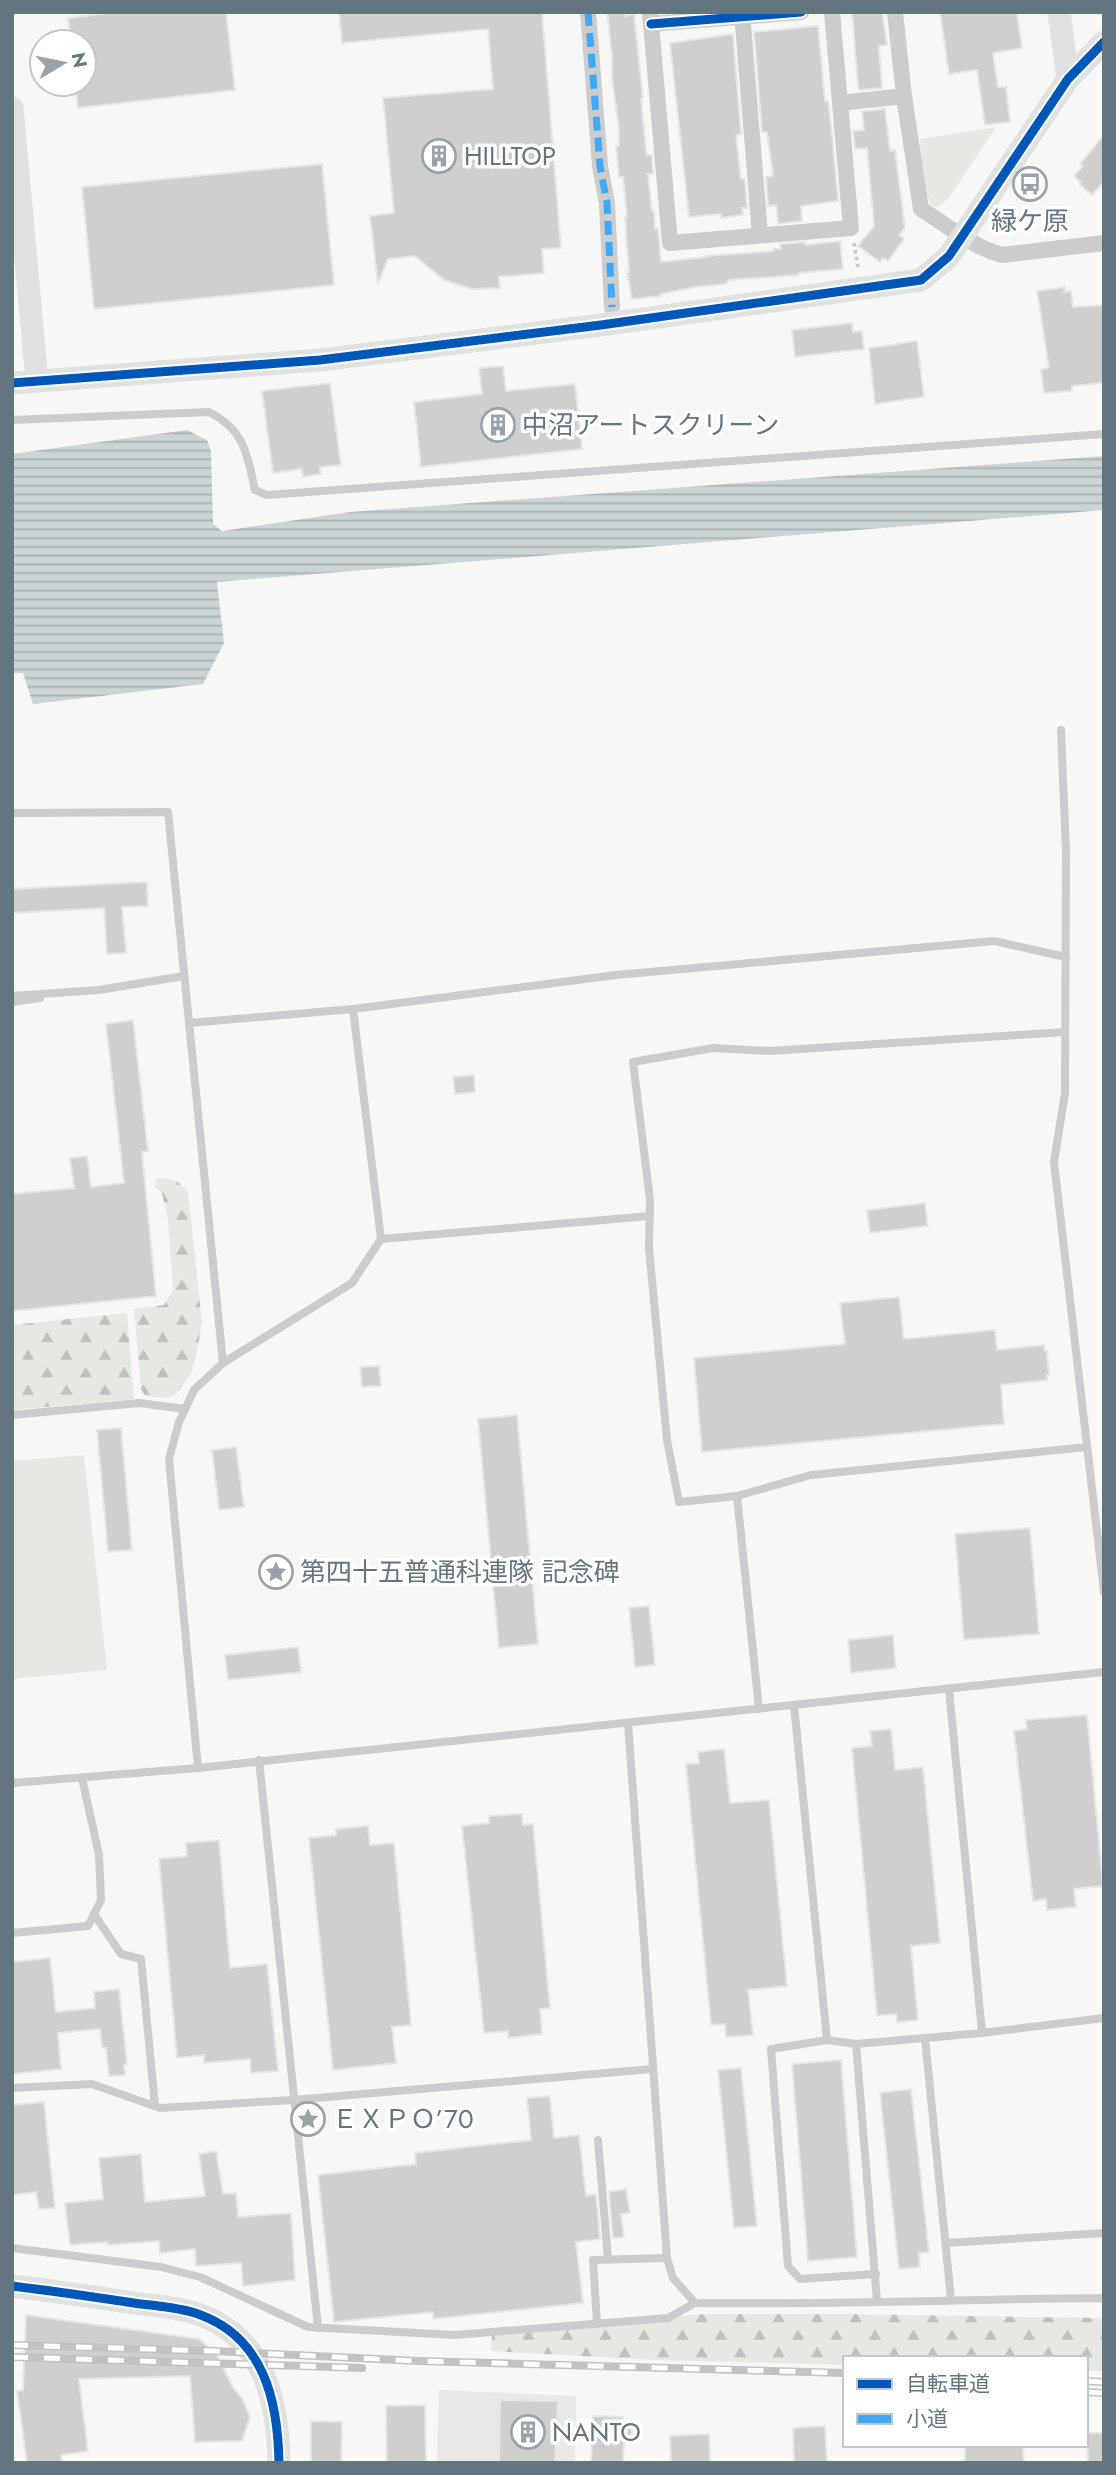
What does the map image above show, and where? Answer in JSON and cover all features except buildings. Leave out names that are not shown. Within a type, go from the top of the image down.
[{"type":"street","points":[[589,12],[600,166],[607,203],[612,307]]},
{"type":"street","points":[[802,12],[650,18],[670,243],[851,228],[832,12]]},
{"type":"street","points":[[895,12],[920,208],[963,237],[1002,255],[1104,243]]},
{"type":"street","points":[[1059,12],[1068,79]]},
{"type":"street","points":[[742,15],[760,235]]},
{"type":"street","points":[[12,383],[320,360],[614,323],[920,280],[950,257],[1001,176],[1068,79],[1104,42]]},
{"type":"street","points":[[840,103],[904,96]]},
{"type":"street","points":[[12,108],[37,381]]},
{"type":"street","points":[[12,2286],[195,2313],[228,2330],[253,2357],[268,2381],[278,2432],[279,2463]]},
{"type":"lane","points":[[12,420],[209,412],[225,420],[236,431],[244,446],[255,490],[267,495],[1104,433]]},
{"type":"lane","points":[[1061,730],[1066,851],[1065,1093],[1054,1162],[1104,1592]]},
{"type":"lane","points":[[12,813],[168,811],[223,1363]]},
{"type":"lane","points":[[189,1023],[353,1010],[615,975],[994,941],[1066,957]]},
{"type":"lane","points":[[12,1002],[184,976]]},
{"type":"lane","points":[[12,996],[99,990]]},
{"type":"lane","points":[[198,1768],[169,1459],[178,1422],[194,1390],[223,1363],[352,1283],[381,1238],[353,1010]]},
{"type":"lane","points":[[1065,1032],[769,1051],[713,1048],[633,1062],[650,1200],[649,1248],[667,1440],[679,1502],[737,1496],[811,1475],[1087,1447]]},
{"type":"lane","points":[[381,1238],[650,1216]]},
{"type":"lane","points":[[12,1415],[139,1403],[185,1409]]},
{"type":"lane","points":[[737,1496],[758,1709]]},
{"type":"lane","points":[[12,1783],[198,1768],[1104,1672]]},
{"type":"lane","points":[[949,1689],[982,2033]]},
{"type":"lane","points":[[794,1705],[827,2040]]},
{"type":"lane","points":[[628,1723],[667,2258],[673,2278],[695,2303]]},
{"type":"lane","points":[[259,1760],[318,2328]]},
{"type":"lane","points":[[12,1933],[88,1926],[101,1900],[99,1855],[82,1778]]},
{"type":"lane","points":[[94,1914],[121,1954],[141,1959],[155,2106]]},
{"type":"lane","points":[[876,2273],[800,2279],[788,2266],[771,2049],[827,2040],[856,2044],[982,2033],[1104,2018]]},
{"type":"lane","points":[[925,2038],[951,2299]]},
{"type":"lane","points":[[856,2044],[877,2301]]},
{"type":"lane","points":[[12,2088],[92,2084],[160,2108],[293,2100],[652,2069]]},
{"type":"lane","points":[[598,2140],[608,2259]]},
{"type":"lane","points":[[946,2243],[1104,2233]]},
{"type":"lane","points":[[12,2248],[161,2267],[200,2277],[308,2327],[318,2328],[455,2334],[668,2318],[695,2303],[799,2304],[1104,2298]]},
{"type":"lane","points":[[597,2323],[593,2260],[667,2258]]},
{"type":"path","points":[[851,228],[859,275]]},
{"type":"shaded area","points":[[187,430],[207,440],[211,451],[213,524],[222,531],[350,512],[1104,456],[1104,510],[217,582],[224,643],[203,684],[33,704],[23,673],[12,673],[12,454]]},
{"type":"shaded area","points":[[439,2390],[576,2396],[575,2463],[437,2463]]},
{"type":"green space","points":[[996,127],[948,199],[936,208],[931,205],[923,186],[920,139]]},
{"type":"green space","points":[[156,1179],[177,1181],[188,1192],[202,1323],[191,1374],[175,1395],[167,1398],[145,1396],[141,1389],[134,1309],[164,1305],[173,1290],[168,1220],[162,1193],[155,1187]]},
{"type":"green space","points":[[127,1313],[134,1399],[12,1410],[12,1325]]},
{"type":"green space","points":[[84,1455],[107,1670],[12,1679],[12,1461]]},
{"type":"green space","points":[[704,2314],[1104,2318],[1104,2371],[1088,2371],[1088,2356],[843,2356],[843,2365],[656,2360],[491,2351],[492,2332]]},
{"type":"railway","points":[[12,2345],[418,2361],[843,2373]]},
{"type":"railway","points":[[12,2357],[362,2368]]},
{"type":"railway","points":[[1088,2381],[1104,2382]]},
{"type":"railway","points":[[1088,2392],[1104,2393]]},
{"type":"marked path","points":[[588,12],[600,166],[607,203],[612,307]]},
{"type":"cycle path","points":[[651,24],[801,12]]},
{"type":"cycle path","points":[[12,383],[320,360],[601,325],[921,280],[949,256],[1068,79],[1104,42]]},
{"type":"cycle path","points":[[12,2286],[174,2308],[198,2314],[220,2324],[238,2338],[263,2374],[275,2417],[279,2463]]},
{"type":"place","name":"HILLTOP","points":[[439,156]]},
{"type":"place","name":"緑ケ原","points":[[1030,184]]},
{"type":"place","name":"中沼アートスクリーン","points":[[498,425]]},
{"type":"place","name":"第四十五普通科連隊 記念碑","points":[[276,1572]]},
{"type":"place","name":"ＥＸＰＯ’７０","points":[[308,2119]]},
{"type":"place","name":"NANTO","points":[[528,2432]]}]
